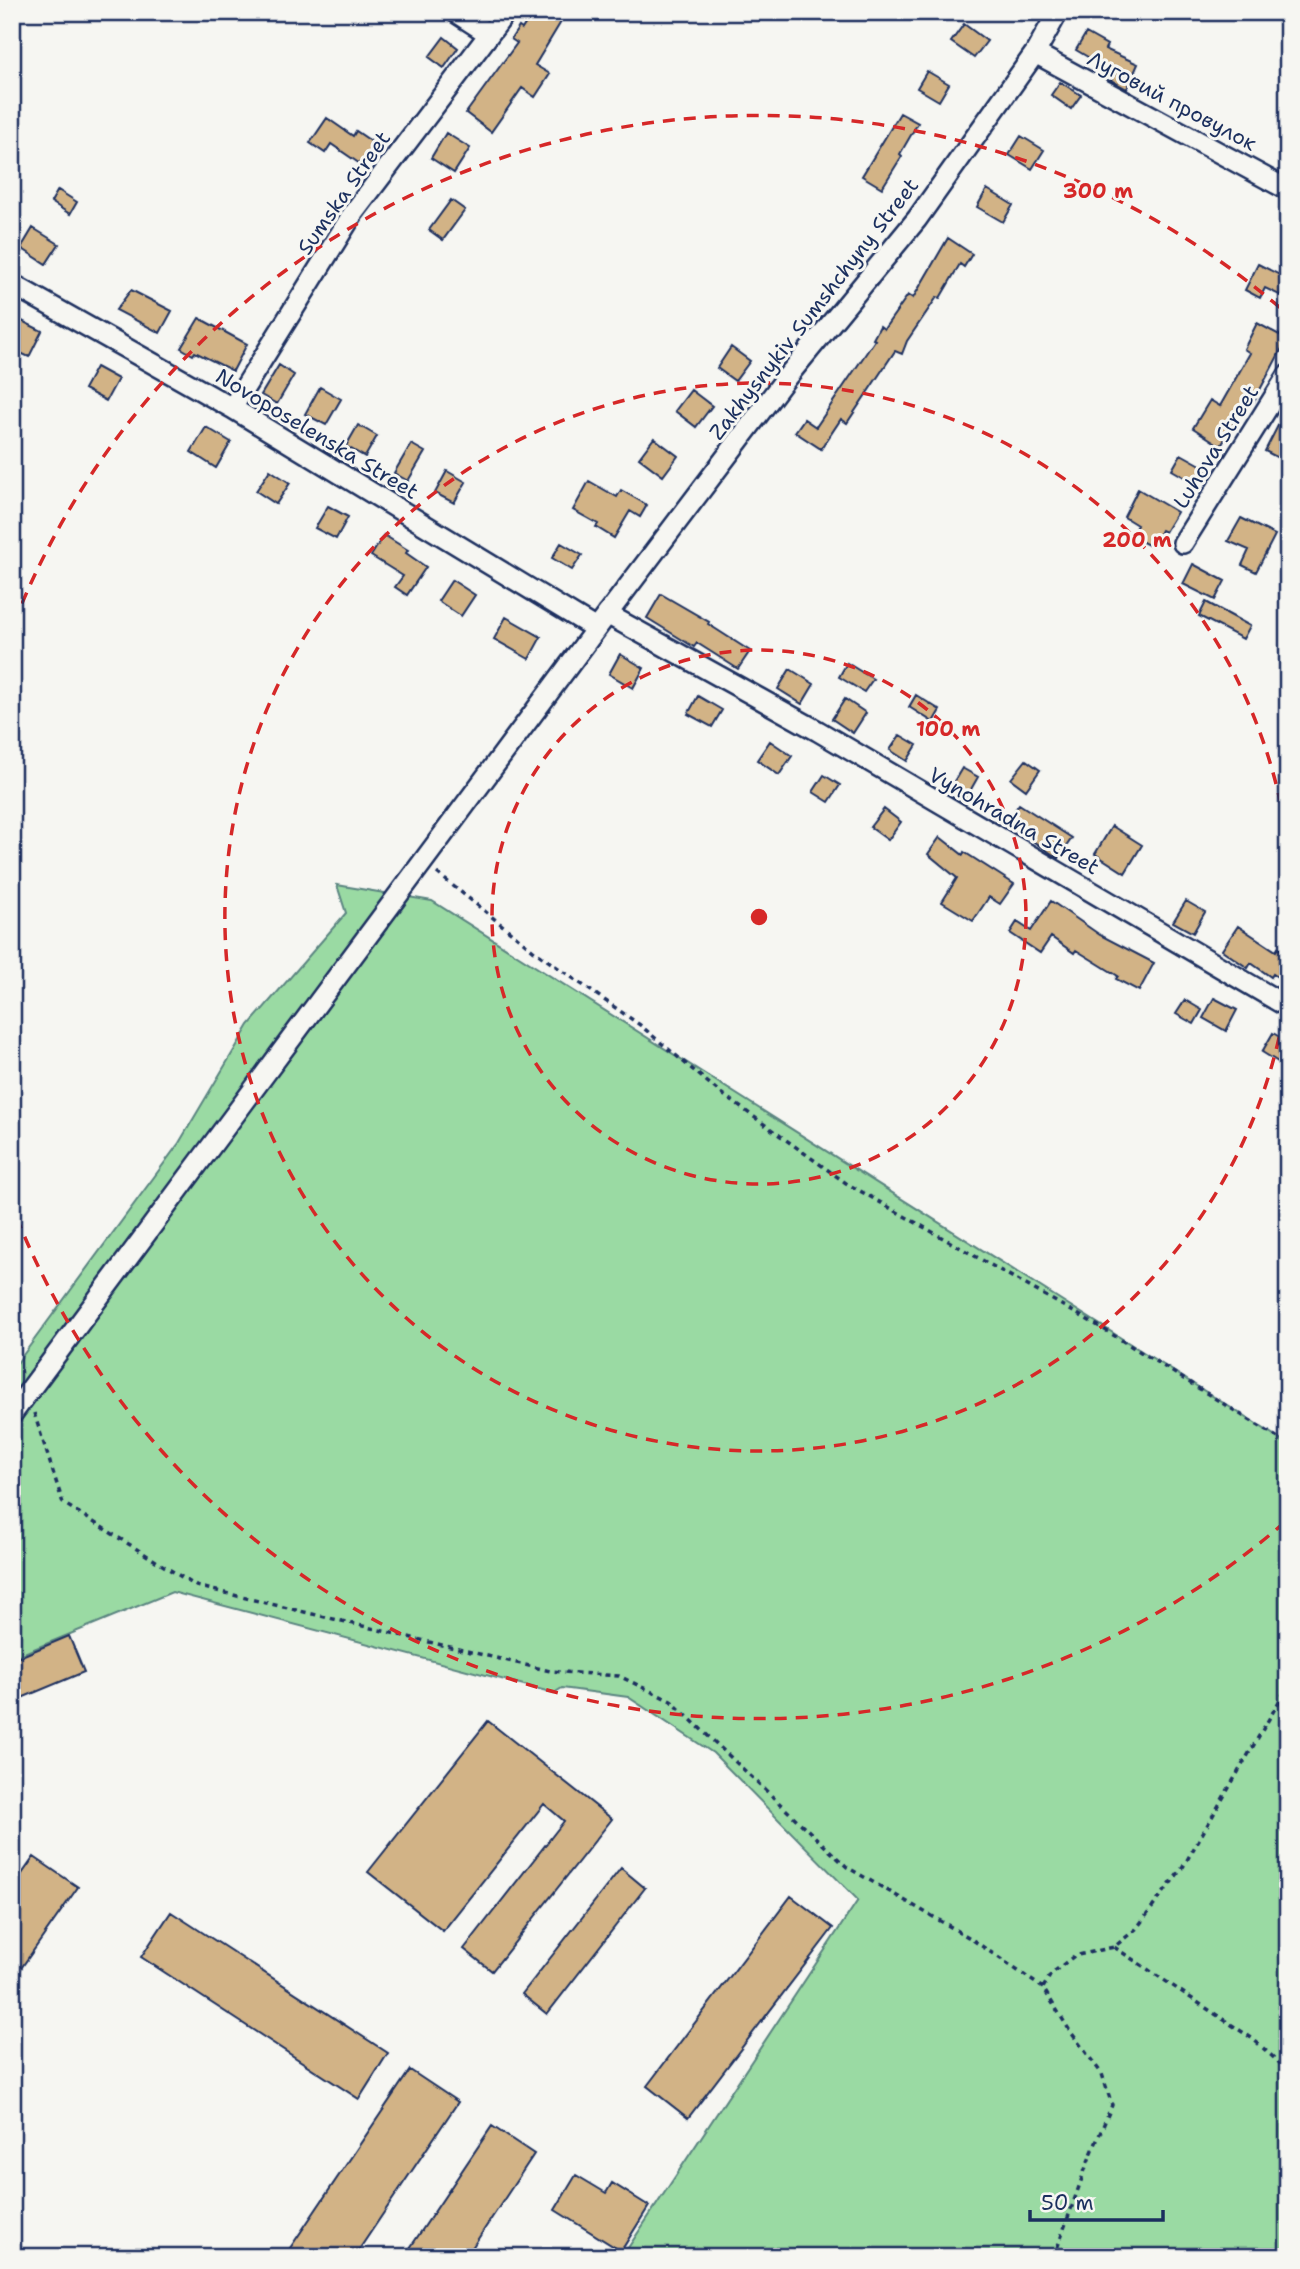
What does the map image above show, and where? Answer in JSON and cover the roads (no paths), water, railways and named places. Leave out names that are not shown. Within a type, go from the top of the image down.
[{"type":"street","points":[[455,12],[489,34]]},
{"type":"street","name":"Sumska Street","points":[[232,408],[354,212],[506,12]]},
{"type":"street","name":"Zakhysnykiv Sumshchyny Street","points":[[12,1414],[601,621],[786,378],[917,219],[1035,53],[1058,12]]},
{"type":"street","name":"Луговий провулок","points":[[1035,53],[1288,190]]},
{"type":"street","name":"Novoposelenska Street","points":[[12,284],[601,621]]},
{"type":"street","name":"Luhova Street","points":[[1183,543],[1288,375]]},
{"type":"street","name":"Vynohradna Street","points":[[601,621],[818,731],[1288,1007]]}]
